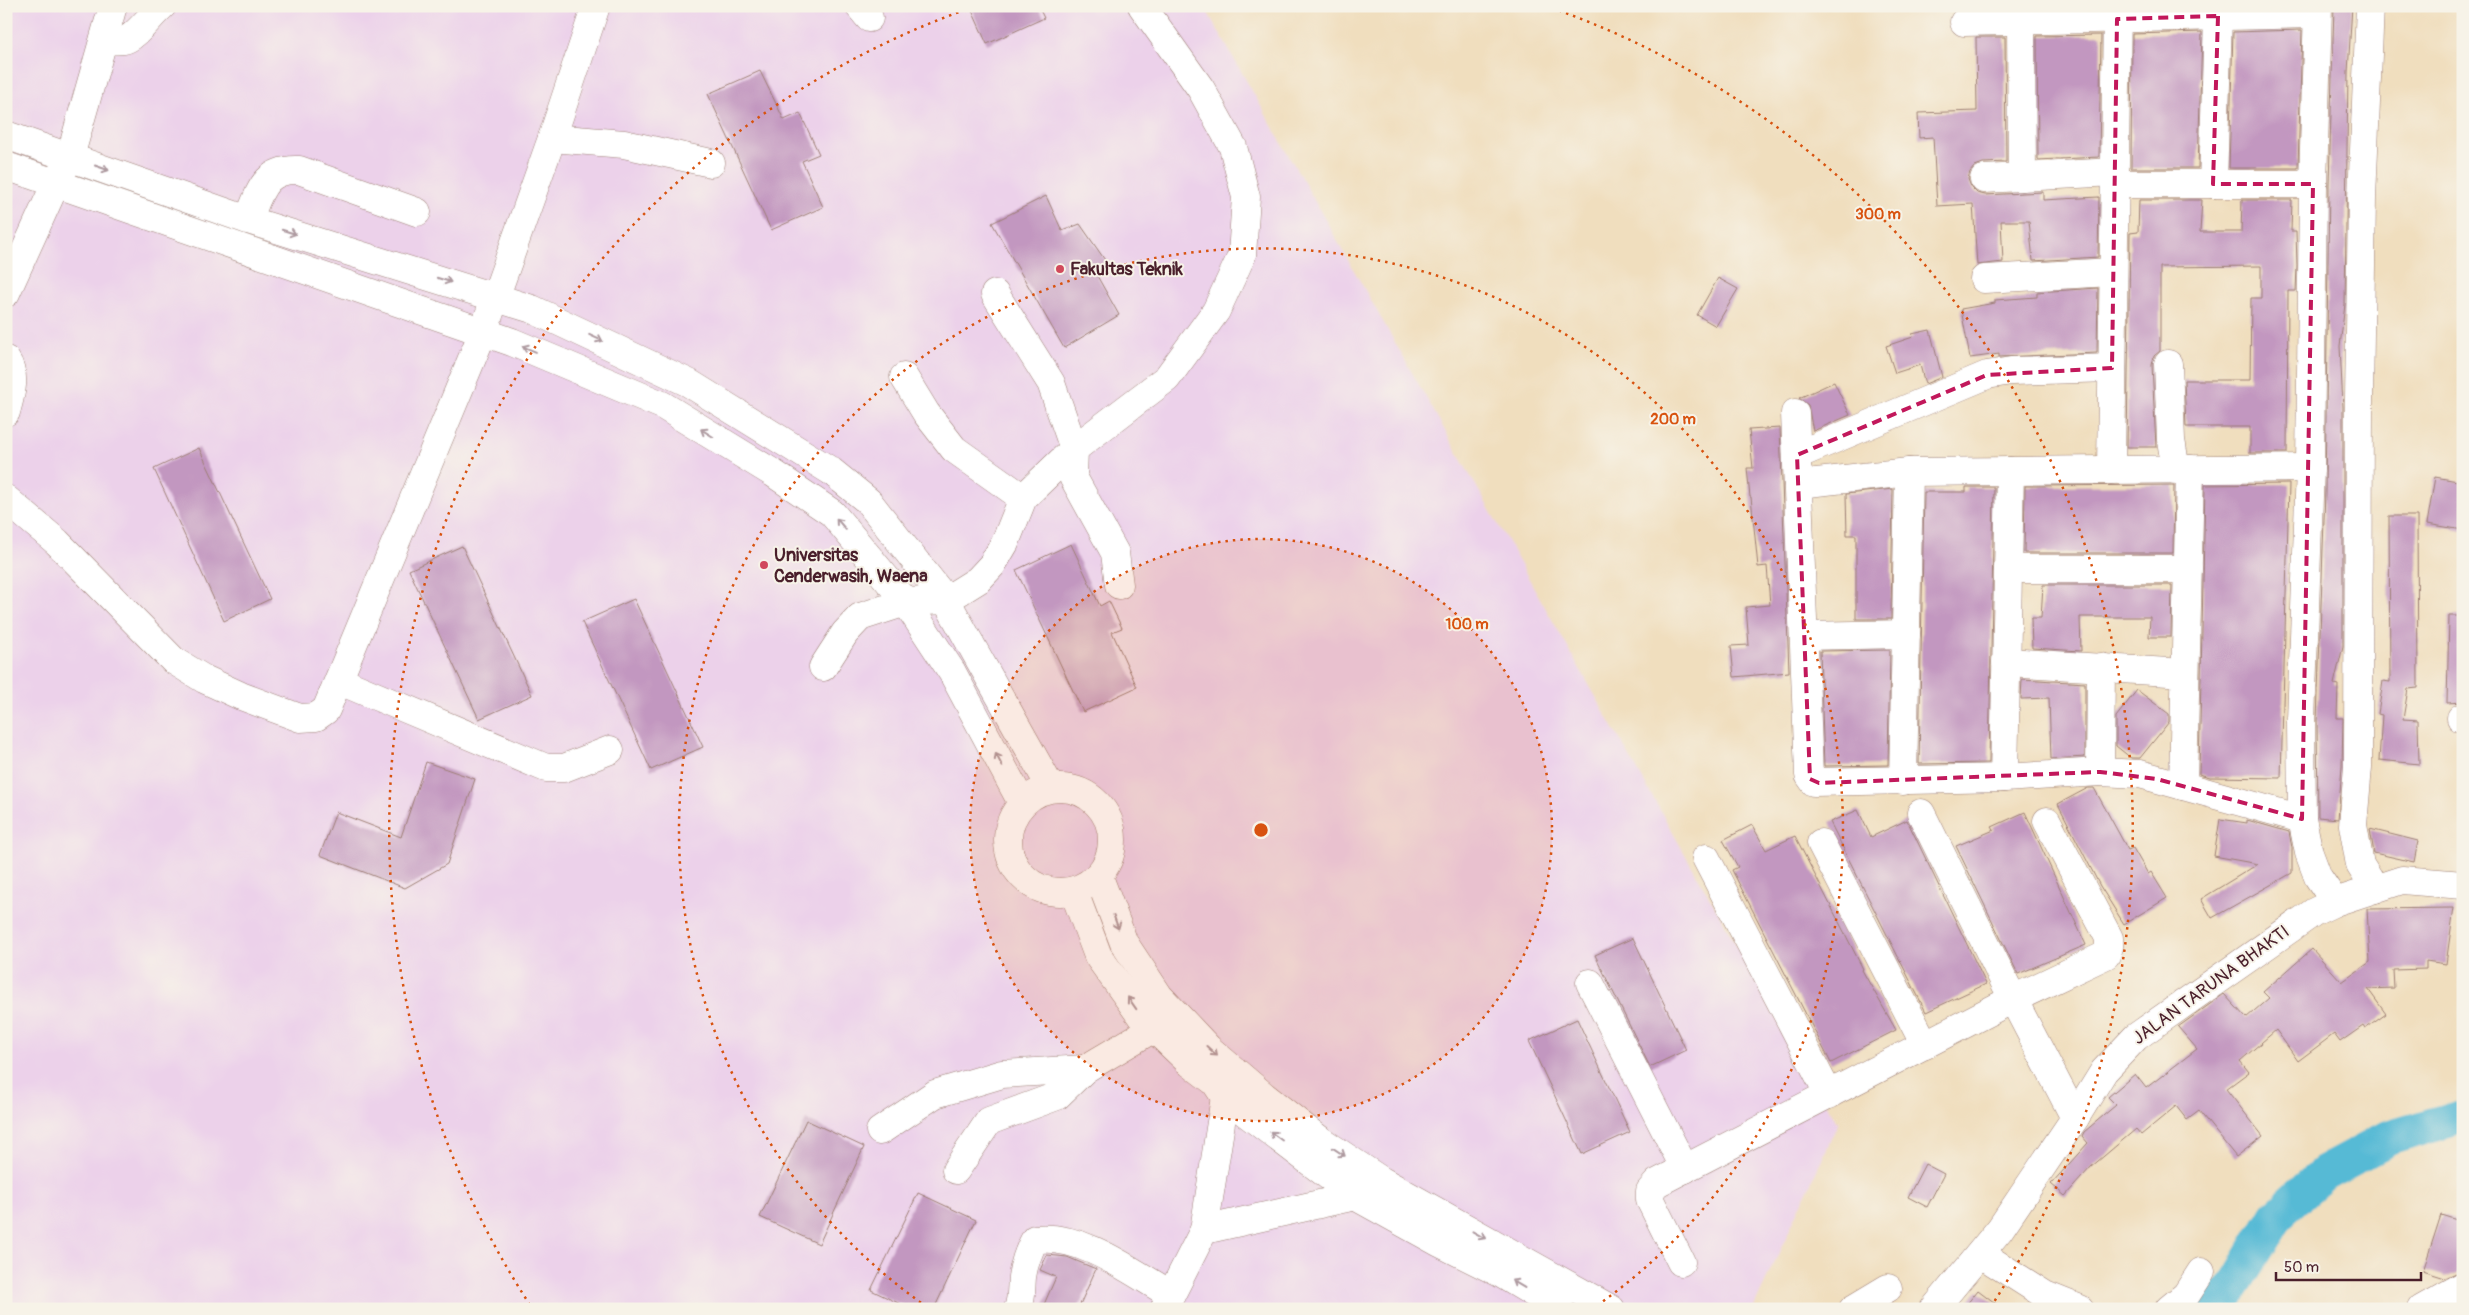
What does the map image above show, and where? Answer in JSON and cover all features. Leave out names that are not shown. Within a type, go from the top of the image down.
[{"type":"street","points":[[8,284],[70,157],[113,6]]},
{"type":"street","points":[[104,40],[126,40],[138,32],[148,17],[162,6]]},
{"type":"street","points":[[6,498],[57,542],[173,660],[204,679],[241,696],[300,718],[316,717],[326,710],[483,332],[552,138],[596,6]]},
{"type":"street","points":[[823,667],[845,633],[860,617],[906,602],[946,600],[978,580],[992,565],[1005,544],[1023,498],[1074,449],[1167,378],[1216,311],[1242,255],[1246,197],[1233,147],[1201,89],[1142,6]]},
{"type":"street","points":[[2370,6],[2362,198],[2359,400],[2358,767],[2353,825],[2360,865],[2375,889]]},
{"type":"street","points":[[1964,22],[2021,21],[2117,12],[2218,16],[2318,10],[2313,184],[2310,468],[2302,721],[2302,819],[2309,853],[2318,877],[2335,902]]},
{"type":"street","points":[[2111,470],[2117,12]]},
{"type":"street","points":[[2213,184],[2218,16]]},
{"type":"street","points":[[2021,21],[2022,177]]},
{"type":"street","points":[[6,135],[248,220],[495,296],[576,329],[689,383],[831,471],[868,501],[946,600],[1051,788]]},
{"type":"street","points":[[552,138],[624,144],[711,163]]},
{"type":"street","points":[[6,166],[512,342],[662,405],[773,473],[832,513],[906,602],[952,672],[1022,803]]},
{"type":"street","points":[[248,220],[262,185],[277,171],[287,169],[299,170],[417,212]]},
{"type":"street","points":[[1984,179],[2022,177],[2114,178],[2213,184],[2313,184]]},
{"type":"street","points":[[1984,279],[2113,272]]},
{"type":"street","points":[[995,294],[1051,383],[1074,449],[1073,477],[1115,553],[1119,585]]},
{"type":"street","points":[[6,360],[12,369],[12,387],[6,412]]},
{"type":"street","points":[[2168,364],[2171,440],[2183,470],[2188,569],[2183,786]]},
{"type":"street","points":[[1797,455],[1987,375],[2011,371],[2112,368]]},
{"type":"street","points":[[904,377],[926,413],[954,449],[1023,498]]},
{"type":"street","points":[[1795,413],[1810,779],[1819,783],[2004,778],[2100,772],[2140,774],[2302,819]]},
{"type":"street","points":[[1798,484],[1910,472],[2310,468]]},
{"type":"street","points":[[2004,778],[2010,471]]},
{"type":"street","points":[[1903,781],[1910,472]]},
{"type":"street","points":[[2008,569],[2188,569]]},
{"type":"street","points":[[1804,636],[1906,634]]},
{"type":"street","points":[[2006,662],[2185,673]]},
{"type":"street","points":[[2100,772],[2101,667]]},
{"type":"street","points":[[340,680],[546,768],[564,768],[610,750]]},
{"type":"street","points":[[1051,788],[1070,788],[1088,795],[1102,808],[1111,824],[1114,843],[1109,861],[1099,877],[1088,886],[1074,892],[1047,892],[1023,878],[1009,854],[1008,827],[1022,803],[1035,793],[1051,788]]},
{"type":"street","points":[[1921,813],[2013,999],[2076,1118]]},
{"type":"street","points":[[1682,1262],[1650,1200],[1650,1190],[1657,1183],[2013,999],[2106,954],[2109,947],[2109,938],[2047,821]]},
{"type":"street","points":[[1821,843],[1925,1045]]},
{"type":"street","points":[[1706,858],[1828,1095]]},
{"type":"street","points":[[1099,877],[1124,943],[1159,996],[1209,1049],[1264,1096],[1320,1140],[1382,1181],[1611,1309]]},
{"type":"street","name":"JALAN TARUNA BHAKTI","points":[[1934,1309],[1981,1254],[2005,1222],[2076,1118],[2104,1071],[2136,1037],[2314,912],[2335,902],[2402,880],[2463,885]]},
{"type":"street","points":[[1074,892],[1098,956],[1141,1016],[1190,1063],[1215,1082],[1225,1097],[1355,1196],[1440,1243],[1500,1273],[1560,1309]]},
{"type":"street","points":[[1590,983],[1685,1169]]},
{"type":"street","points":[[956,1170],[990,1121],[1057,1096],[1085,1069],[1154,1028]]},
{"type":"street","points":[[880,1131],[935,1094],[1002,1074],[1085,1069]]},
{"type":"street","points":[[1018,1309],[1021,1300],[1022,1276],[1030,1248],[1035,1239],[1047,1238],[1059,1238],[1103,1256],[1167,1302],[1204,1230],[1225,1097]]},
{"type":"street","points":[[1204,1230],[1355,1196]]},
{"type":"street","points":[[1981,1254],[2046,1296],[2080,1309]]},
{"type":"street","points":[[2169,1309],[2186,1295],[2201,1272]]},
{"type":"street","points":[[2422,1309],[2463,1286]]},
{"type":"highlighted area","points":[[2218,16],[2213,184],[2313,184],[2302,819],[2157,779],[2100,772],[1819,783],[1810,779],[1797,455],[1987,375],[2112,368],[2117,19]]},
{"type":"shaded area","name":"Universitas Cenderwasih, Waena","points":[[6,6],[1204,6],[1838,1124],[1753,1309],[6,1309]]},
{"type":"building","points":[[970,6],[1038,6],[1044,18],[987,44]]},
{"type":"building","points":[[2334,6],[2352,6],[2348,72],[2345,304],[2340,346],[2343,407],[2343,646],[2334,684],[2338,685],[2337,718],[2343,718],[2338,819],[2318,817],[2317,721],[2325,492],[2329,184]]},
{"type":"building","points":[[2302,30],[2298,168],[2229,168],[2233,32]]},
{"type":"building","points":[[2202,32],[2198,168],[2131,168],[2132,34]]},
{"type":"building","points":[[2101,35],[2099,157],[2038,160],[2037,36]]},
{"type":"building","points":[[1976,37],[2005,37],[2006,162],[1983,163],[1975,166],[1970,172],[1968,179],[1971,187],[1977,193],[1985,195],[2043,192],[2043,200],[2099,197],[2098,257],[2033,261],[2029,221],[2001,221],[2003,262],[1977,265],[1973,204],[1937,206],[1933,137],[1919,138],[1918,113],[1977,111]]},
{"type":"building","points":[[760,71],[784,120],[800,113],[819,154],[802,161],[823,207],[771,230],[708,94]]},
{"type":"building","name":"Fakultas Teknik","points":[[1046,196],[1062,231],[1080,224],[1107,263],[1096,274],[1119,315],[1064,348],[992,223]]},
{"type":"building","points":[[2139,200],[2202,200],[2200,232],[2241,232],[2242,200],[2292,200],[2291,231],[2296,231],[2297,266],[2296,291],[2288,291],[2287,453],[2250,453],[2250,427],[2186,427],[2184,380],[2250,380],[2251,298],[2261,298],[2261,266],[2160,267],[2160,351],[2154,356],[2152,365],[2156,447],[2127,447],[2130,233],[2138,232]]},
{"type":"building","points":[[1718,278],[1738,289],[1716,326],[1697,315]]},
{"type":"building","points":[[2098,288],[2097,353],[1999,357],[1999,354],[1970,358],[1961,309],[1995,303],[1995,300],[2037,297],[2037,292]]},
{"type":"building","points":[[1930,330],[1942,377],[1925,384],[1920,365],[1895,373],[1886,346],[1913,337],[1912,334]]},
{"type":"building","points":[[1834,382],[1850,415],[1813,431],[1808,405],[1799,398]]},
{"type":"building","points":[[1780,428],[1789,672],[1734,677],[1731,646],[1749,645],[1746,607],[1770,605],[1767,566],[1758,567],[1747,468],[1753,468],[1749,430]]},
{"type":"building","points":[[199,448],[270,599],[224,621],[154,469]]},
{"type":"building","points":[[2435,477],[2463,482],[2463,530],[2427,524]]},
{"type":"building","points":[[2289,484],[2281,778],[2210,777],[2199,774],[2205,485]]},
{"type":"building","points":[[2174,485],[2173,553],[2024,553],[2025,486]]},
{"type":"building","points":[[1966,487],[1994,487],[1989,763],[1919,764],[1924,492],[1966,492]]},
{"type":"building","points":[[1893,489],[1891,619],[1856,619],[1856,535],[1847,535],[1846,494]]},
{"type":"building","points":[[2389,516],[2417,516],[2418,688],[2408,689],[2403,719],[2418,720],[2419,764],[2379,760],[2382,715],[2378,714],[2383,681],[2390,682]]},
{"type":"building","points":[[1071,544],[1100,606],[1109,601],[1122,628],[1112,632],[1137,687],[1083,712],[1016,570]]},
{"type":"building","points":[[462,546],[532,695],[479,719],[409,570]]},
{"type":"building","points":[[2043,585],[2172,585],[2171,637],[2149,637],[2150,617],[2080,617],[2081,651],[2032,648],[2031,618],[2041,618]]},
{"type":"building","points":[[634,599],[703,747],[651,770],[582,622]]},
{"type":"building","points":[[2449,616],[2463,616],[2463,702],[2447,703]]},
{"type":"building","points":[[1890,650],[1888,765],[1824,766],[1820,651]]},
{"type":"building","points":[[2022,679],[2085,683],[2085,757],[2051,759],[2049,698],[2021,699]]},
{"type":"building","points":[[2137,690],[2169,714],[2169,722],[2140,758],[2131,758],[2116,746],[2116,717]]},
{"type":"building","points":[[426,762],[475,779],[447,864],[405,888],[320,855],[336,812],[401,837]]},
{"type":"building","points":[[2088,788],[2094,788],[2128,850],[2133,848],[2148,874],[2151,872],[2167,898],[2124,924],[2100,886],[2058,804]]},
{"type":"building","points":[[1858,810],[1871,837],[1907,820],[1986,984],[1926,1012],[1830,822]]},
{"type":"building","points":[[2025,812],[2086,945],[2018,974],[1956,846],[1994,830],[1992,827]]},
{"type":"building","points":[[2220,819],[2247,823],[2247,820],[2289,832],[2292,848],[2292,873],[2212,918],[2201,899],[2258,864],[2214,856]]},
{"type":"building","points":[[1752,825],[1766,850],[1795,836],[1862,970],[1896,1030],[1831,1063],[1732,870],[1738,867],[1723,840]]},
{"type":"building","points":[[2370,829],[2418,841],[2414,862],[2374,853]]},
{"type":"building","points":[[2454,908],[2446,964],[2426,961],[2426,969],[2393,970],[2394,988],[2368,989],[2386,1014],[2365,1029],[2363,1026],[2340,1042],[2334,1034],[2298,1061],[2276,1030],[2240,1061],[2249,1072],[2226,1089],[2263,1136],[2236,1157],[2199,1111],[2187,1120],[2176,1106],[2141,1135],[2136,1129],[2091,1167],[2065,1196],[2051,1184],[2088,1143],[2082,1136],[2084,1132],[2116,1105],[2108,1097],[2135,1074],[2146,1088],[2197,1049],[2178,1027],[2224,994],[2246,1018],[2269,998],[2263,992],[2312,949],[2342,982],[2370,962],[2367,909]]},
{"type":"building","points":[[1633,938],[1686,1050],[1650,1067],[1595,955]]},
{"type":"building","points":[[1577,1019],[1630,1132],[1582,1154],[1529,1041]]},
{"type":"building","points":[[806,1120],[864,1147],[819,1244],[760,1217]]},
{"type":"building","points":[[1925,1164],[1944,1174],[1927,1207],[1908,1197]]},
{"type":"building","points":[[918,1193],[976,1220],[934,1309],[911,1309],[871,1290]]},
{"type":"building","points":[[2441,1215],[2463,1222],[2463,1270],[2445,1278],[2423,1271]]},
{"type":"building","points":[[1047,1255],[1067,1257],[1096,1269],[1078,1309],[1042,1309],[1056,1277],[1040,1270]]},
{"type":"building","points":[[1978,1290],[2003,1309],[1963,1309]]},
{"type":"waterway","points":[[2214,1309],[2235,1286],[2277,1215],[2324,1173],[2389,1138],[2463,1116]]},
{"type":"place","name":"Fakultas Teknik","points":[[1060,269]]},
{"type":"place","name":"Universitas Cenderwasih, Waena","points":[[764,565]]}]
